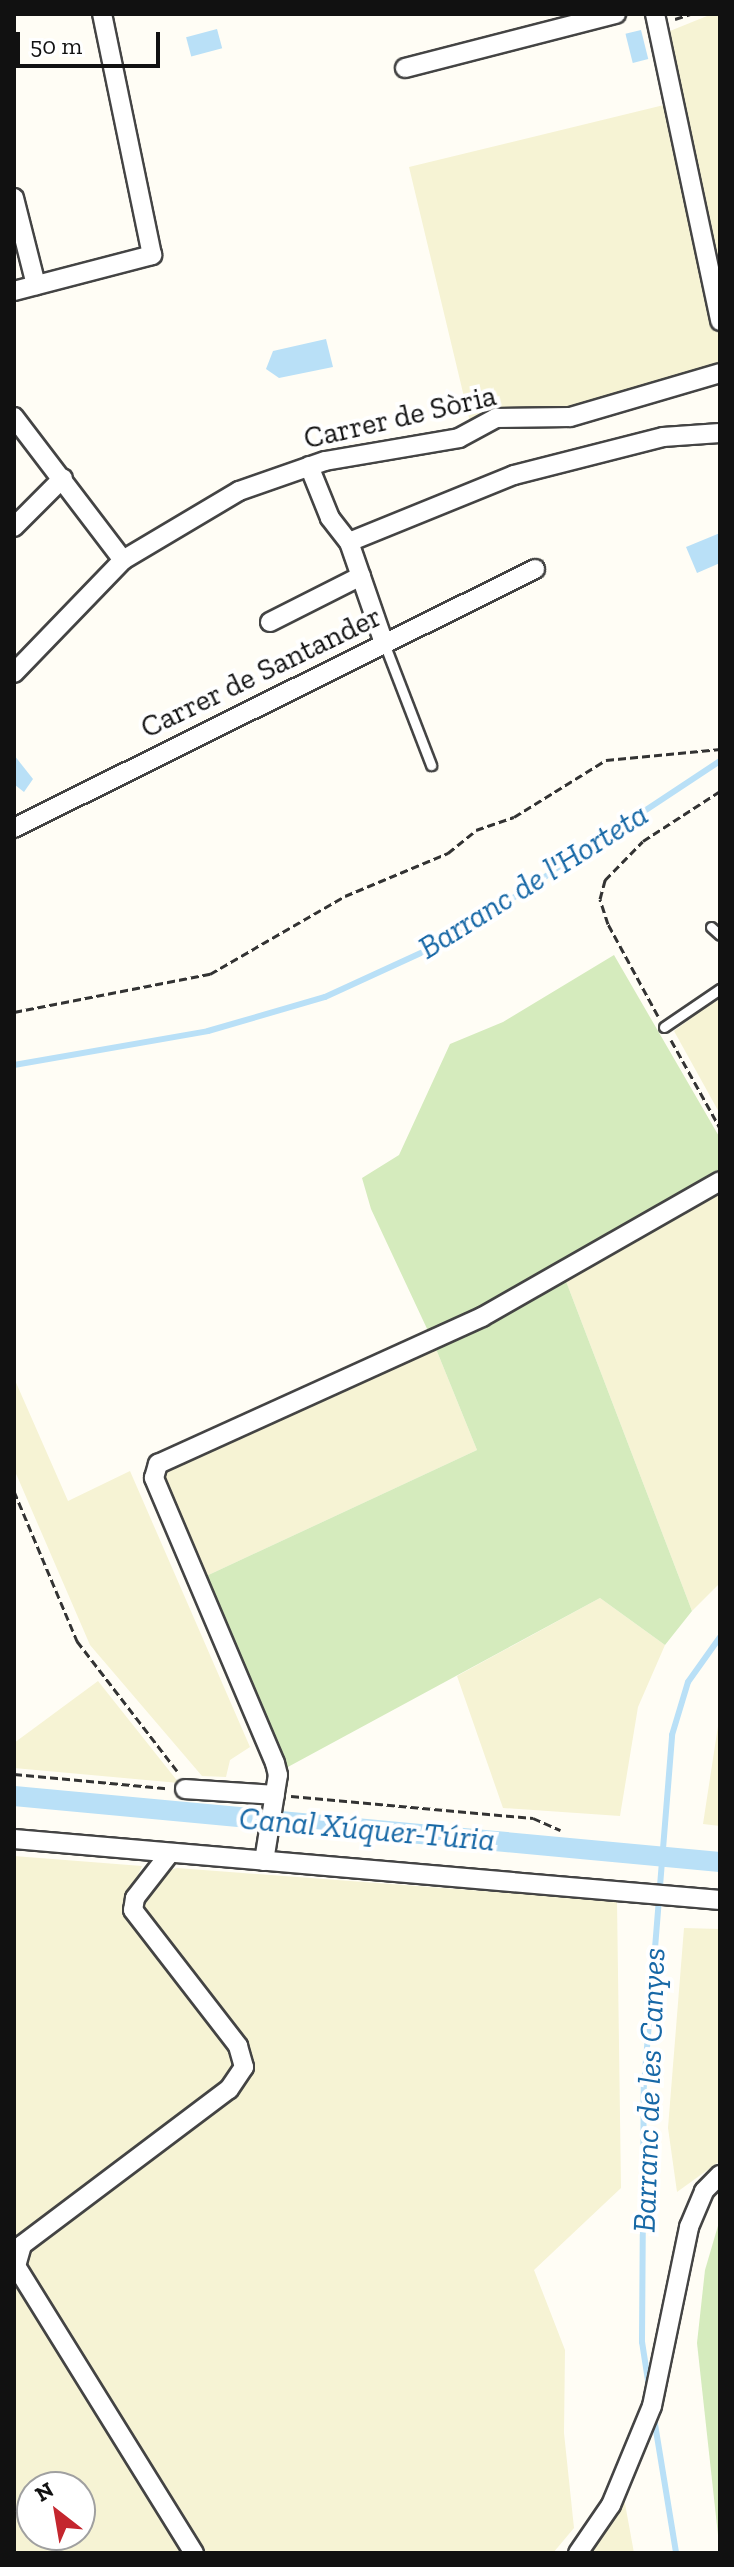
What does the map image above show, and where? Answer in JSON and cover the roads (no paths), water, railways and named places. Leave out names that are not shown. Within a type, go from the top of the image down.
[{"type":"street","points":[[14,291],[152,255],[102,14]]},
{"type":"street","points":[[405,68],[616,14]]},
{"type":"street","points":[[655,14],[720,321]]},
{"type":"street","points":[[14,198],[36,285]]},
{"type":"street","name":"Carrer de Sòria","points":[[14,673],[123,560],[239,491],[309,466],[459,438],[496,418],[570,417],[720,373]]},
{"type":"street","points":[[14,417],[123,560]]},
{"type":"street","points":[[349,542],[514,475],[663,437],[716,432]]},
{"type":"street","points":[[309,466],[330,518],[349,542],[384,643]]},
{"type":"street","points":[[14,527],[63,478]]},
{"type":"street","name":"Carrer de Santander","points":[[14,828],[535,569]]},
{"type":"street","points":[[270,622],[361,576]]},
{"type":"street","points":[[264,1861],[275,1798],[275,1763],[154,1478],[158,1464],[482,1317],[720,1181]]},
{"type":"street","points":[[189,1789],[275,1798]]},
{"type":"street","points":[[14,1839],[720,1900]]},
{"type":"street","points":[[170,1853],[135,1898],[133,1910],[238,2046],[244,2067],[229,2089],[22,2245],[16,2266],[194,2553]]},
{"type":"street","points":[[578,2553],[611,2505],[652,2406],[689,2227],[704,2191],[720,2175]]},
{"type":"lane","points":[[384,643],[431,765]]},
{"type":"lane","points":[[711,927],[720,935]]},
{"type":"lane","points":[[664,1027],[720,989]]},
{"type":"water","points":[[217,29],[222,48],[191,57],[186,37]]},
{"type":"water","points":[[641,30],[648,59],[633,63],[625,34]]},
{"type":"water","points":[[326,339],[333,367],[279,378],[266,369],[273,351]]},
{"type":"water","points":[[720,533],[720,563],[697,573],[686,547]]},
{"type":"water","points":[[14,755],[33,779],[24,792],[15,785]]},
{"type":"waterway","name":"Barranc de l'Horteta","points":[[14,1065],[208,1031],[325,997],[451,939],[720,761]]},
{"type":"waterway","name":"Barranc de les Canyes","points":[[649,2387],[642,2342],[644,2085],[672,1735],[688,1682],[720,1637]]},
{"type":"waterway","name":"Canal Xúquer-Túria","points":[[14,1796],[720,1862]]},
{"type":"waterway","name":"Barranc de les Canyes","points":[[654,2418],[676,2553]]}]
